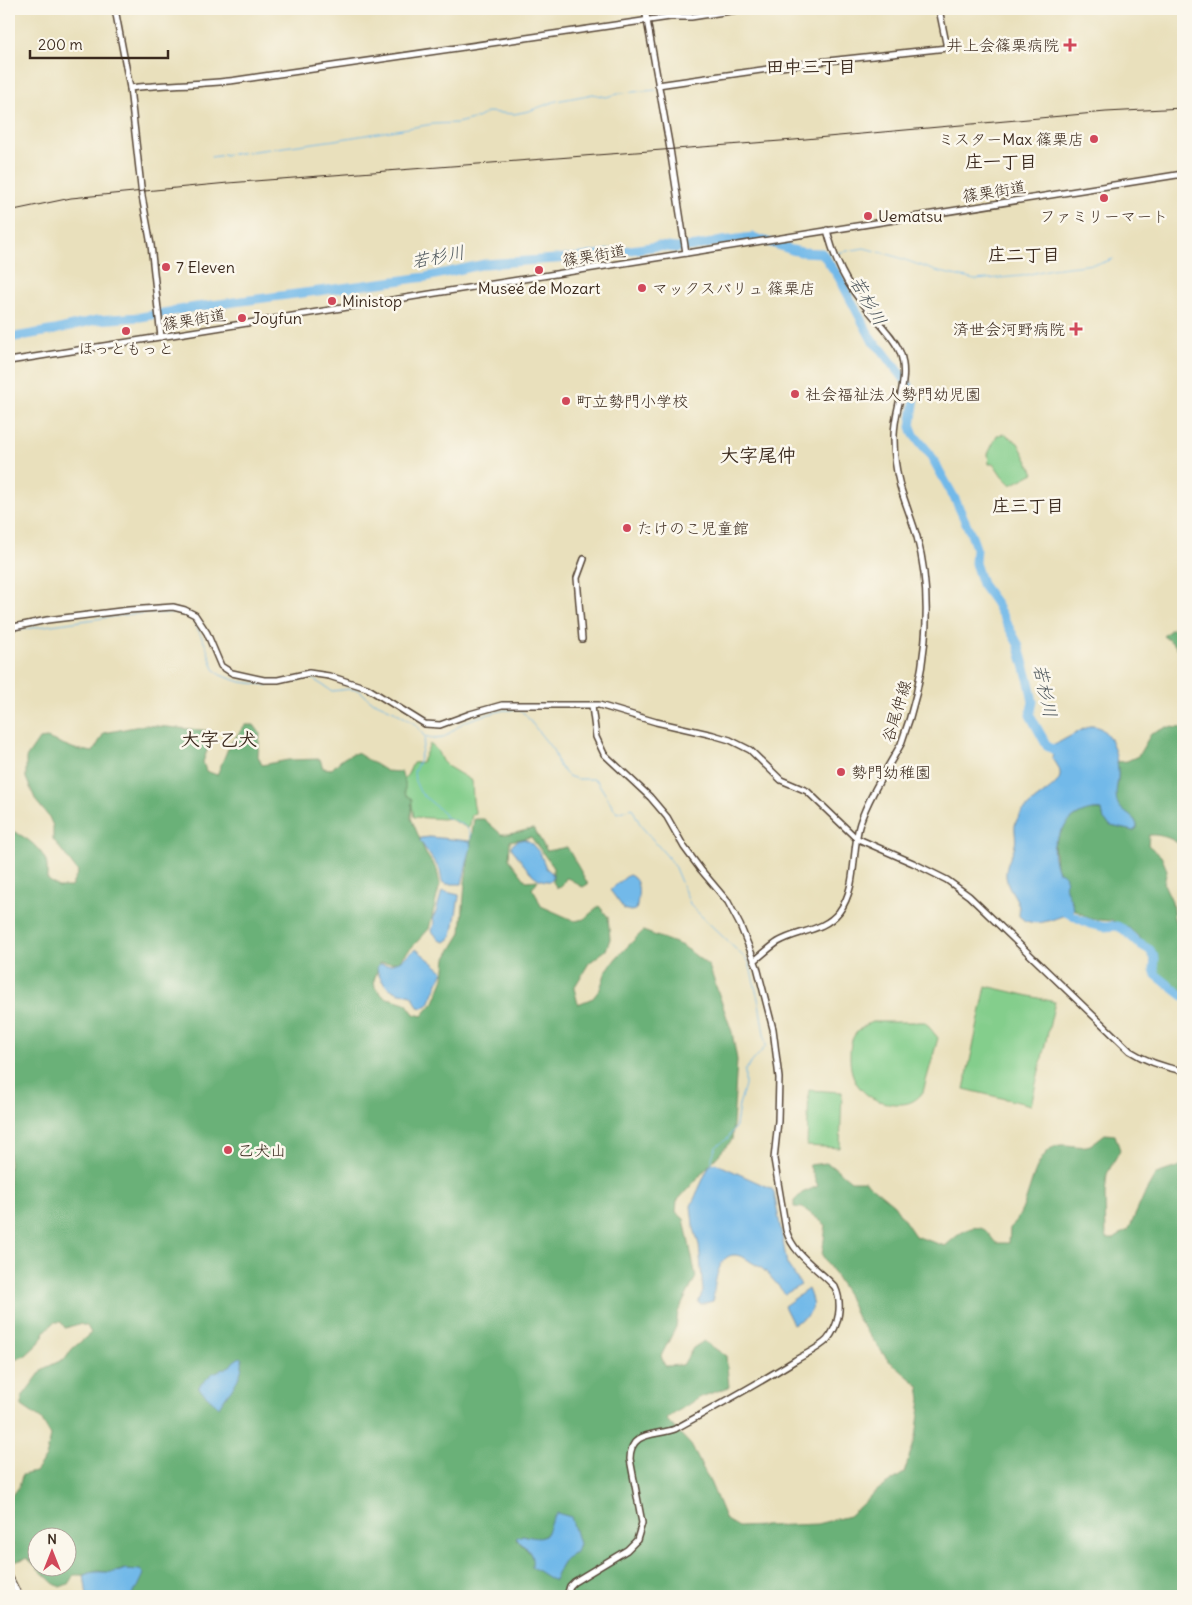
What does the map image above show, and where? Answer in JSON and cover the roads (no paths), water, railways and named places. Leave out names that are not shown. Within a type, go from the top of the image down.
[{"type":"main road","points":[[9,1576],[19,1596]]},
{"type":"street","points":[[115,9],[130,88],[161,337]]},
{"type":"street","points":[[645,9],[686,249]]},
{"type":"street","points":[[130,88],[164,84],[229,81],[647,22],[670,17],[691,17],[743,9]]},
{"type":"street","points":[[658,85],[808,63],[947,48],[939,9]]},
{"type":"street","name":"篠栗街道","points":[[9,361],[686,249],[754,242],[1183,174]]},
{"type":"street","name":"谷尾仲線","points":[[754,961],[779,942],[811,931],[827,923],[839,911],[848,895],[851,885],[856,838],[867,808],[901,744],[916,693],[922,662],[926,602],[923,567],[917,538],[900,486],[894,436],[904,366],[891,336],[865,307],[848,283],[836,260],[828,230]]},
{"type":"street","points":[[582,639],[578,578],[584,559]]},
{"type":"street","points":[[9,628],[47,620],[173,607],[195,615],[207,633],[221,666],[232,673],[264,680],[278,680],[309,673],[329,676],[367,688],[425,724],[440,725],[502,705],[599,705],[656,722],[697,730],[730,740],[755,754],[781,780],[807,791],[856,838],[948,880],[968,896],[1130,1051],[1145,1060],[1163,1067],[1183,1071]]},
{"type":"street","points":[[567,1596],[570,1586],[574,1582],[627,1550],[637,1540],[642,1523],[630,1459],[630,1453],[636,1441],[649,1434],[675,1429],[817,1347],[826,1341],[834,1329],[839,1315],[838,1294],[835,1287],[797,1251],[786,1230],[774,1159],[778,1121],[778,1078],[774,1029],[759,974],[740,925],[728,902],[700,870],[670,822],[650,796],[604,754],[596,738],[592,706]]},
{"type":"water","points":[[1089,726],[1100,728],[1109,737],[1118,765],[1117,802],[1135,821],[1137,828],[1133,831],[1111,826],[1104,820],[1102,810],[1083,812],[1067,823],[1054,844],[1053,851],[1058,872],[1066,877],[1066,890],[1074,909],[1072,913],[1045,922],[1038,923],[1025,920],[1019,916],[1019,905],[1006,877],[1015,845],[1015,825],[1020,815],[1058,781],[1060,771],[1052,758],[1054,745]]},
{"type":"water","points":[[430,837],[470,841],[471,846],[462,884],[446,884],[442,882],[440,870],[420,841],[421,838]]},
{"type":"water","points":[[524,839],[530,842],[540,853],[546,868],[552,873],[551,881],[538,879],[533,875],[512,849],[511,846],[517,841]]},
{"type":"water","points":[[629,875],[638,884],[636,910],[630,911],[624,909],[610,890]]},
{"type":"water","points":[[442,891],[459,895],[452,937],[445,942],[439,940],[432,931],[433,917]]},
{"type":"water","points":[[416,949],[443,971],[429,1004],[423,1008],[418,1007],[411,995],[396,992],[387,987],[377,971],[377,966],[395,963]]},
{"type":"water","points":[[715,1163],[772,1189],[787,1264],[801,1285],[785,1294],[762,1268],[741,1256],[732,1255],[721,1264],[715,1282],[713,1301],[698,1303],[703,1291],[699,1245],[693,1225],[691,1206],[709,1166]]},
{"type":"water","points":[[808,1289],[812,1302],[811,1311],[793,1324],[784,1306]]},
{"type":"water","points":[[240,1357],[242,1359],[241,1373],[219,1407],[199,1389],[199,1386],[213,1373],[230,1366]]},
{"type":"water","points":[[557,1513],[571,1517],[579,1544],[576,1552],[571,1554],[562,1564],[554,1581],[532,1567],[530,1553],[516,1538],[523,1535],[539,1538],[543,1536],[546,1534]]},
{"type":"water","points":[[125,1569],[140,1570],[144,1574],[138,1587],[130,1596],[87,1596],[84,1575],[94,1572],[115,1572]]},
{"type":"waterway","points":[[211,157],[433,124],[457,123],[477,118],[488,112],[514,114],[529,111],[556,101],[593,94],[606,97],[622,93],[656,90]]},
{"type":"waterway","name":"若杉川","points":[[9,338],[96,320],[141,317],[196,307],[426,277],[485,264],[583,257],[658,246],[676,248],[697,246],[753,237],[792,250],[822,253],[838,276],[873,342],[882,350],[908,384],[915,397],[911,427],[914,435],[930,454],[955,499],[976,548],[975,563],[982,584],[995,602],[1018,644],[1033,702],[1030,715],[1047,746],[1058,752],[1064,752]]},
{"type":"waterway","points":[[836,253],[864,248],[891,255],[936,271],[975,280],[1022,276],[1051,269],[1102,263],[1113,259]]},
{"type":"waterway","points":[[822,253],[832,253]]},
{"type":"waterway","points":[[9,632],[132,614],[184,614],[194,621],[214,669],[220,675],[241,682],[268,685],[311,678],[332,691],[359,690],[370,700],[394,711],[415,724],[425,737],[433,739],[443,738],[464,722],[504,710],[519,710],[524,713],[553,750],[559,766],[568,776],[597,781],[617,813],[632,808],[641,826],[673,863],[691,906],[749,962],[759,1003],[766,1046],[745,1070],[745,1085],[739,1105],[736,1126],[728,1138],[716,1147],[712,1157],[712,1166]]},
{"type":"waterway","points":[[425,738],[414,772],[415,781],[420,792],[444,813],[445,817],[467,828],[471,836],[470,841]]},
{"type":"waterway","name":"若杉川","points":[[1059,909],[1090,924],[1104,927],[1117,926],[1123,929],[1138,943],[1150,950],[1155,959],[1154,969],[1156,975],[1183,996]]},
{"type":"railway","points":[[9,211],[71,198],[228,183],[794,140],[1106,112],[1183,108]]},
{"type":"place","name":"井上会篠栗病院","points":[[1070,45]]},
{"type":"place","name":"ミスターMax 篠栗店","points":[[1094,139]]},
{"type":"place","name":"ファミリーマート","points":[[1104,198]]},
{"type":"place","name":"Uematsu","points":[[868,216]]},
{"type":"place","name":"7 Eleven","points":[[166,267]]},
{"type":"place","name":"Museé de Mozart","points":[[539,270]]},
{"type":"place","name":"マックスバリュ 篠栗店","points":[[642,288]]},
{"type":"place","name":"Ministop","points":[[332,301]]},
{"type":"place","name":"Joyfun","points":[[242,318]]},
{"type":"place","name":"済世会河野病院","points":[[1076,329]]},
{"type":"place","name":"ほっともっと","points":[[126,331]]},
{"type":"place","name":"社会福祉法人勢門幼児園","points":[[795,394]]},
{"type":"place","name":"町立勢門小学校","points":[[566,401]]},
{"type":"place","name":"たけのこ児童館","points":[[627,528]]},
{"type":"place","name":"勢門幼稚園","points":[[841,772]]},
{"type":"place","name":"乙犬山","points":[[228,1150]]},
{"type":"district","name":"田中三丁目","points":[[811,67]]},
{"type":"district","name":"庄一丁目","points":[[1001,162]]},
{"type":"district","name":"庄二丁目","points":[[1024,255]]},
{"type":"district","name":"大字尾仲","points":[[758,455]]},
{"type":"district","name":"庄三丁目","points":[[1028,506]]},
{"type":"district","name":"大字乙犬","points":[[219,739]]}]
